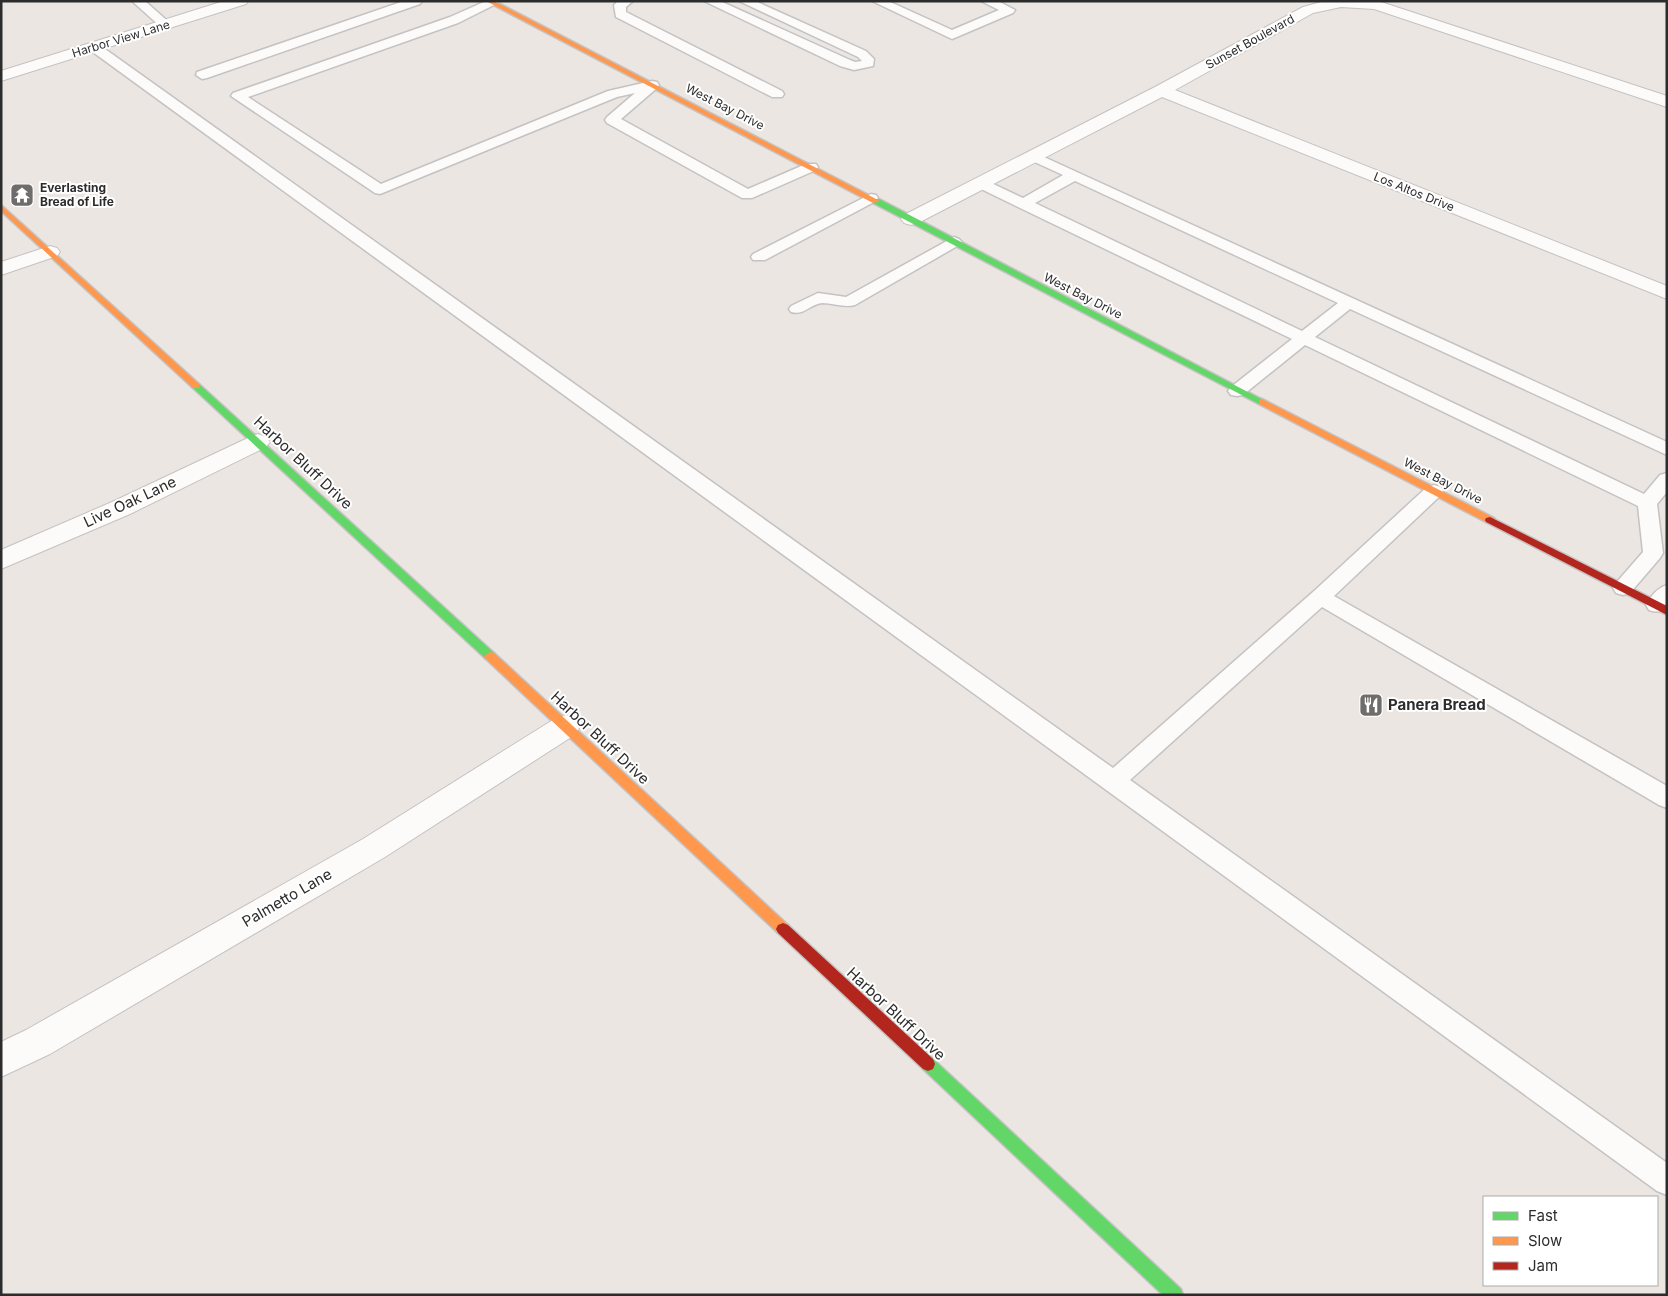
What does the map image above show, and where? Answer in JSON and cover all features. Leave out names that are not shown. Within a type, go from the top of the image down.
[{"type":"main road","name":"West Bay Drive","points":[[493,2],[1237,391],[1622,588],[1663,603]]},
{"type":"main road","name":"Harbor Bluff Drive","points":[[1,206],[566,726],[1175,1295]]},
{"type":"street","name":"Harbor View Lane","points":[[1,76],[241,1]]},
{"type":"street","name":"Sunset Boulevard","points":[[910,219],[1161,91],[1308,10],[1341,2],[1376,6],[1667,102]]},
{"type":"street","name":"Los Altos Drive","points":[[1161,91],[1667,293]]},
{"type":"street","points":[[1,269],[50,252]]},
{"type":"street","name":"Live Oak Lane","points":[[1,560],[121,508],[258,442]]},
{"type":"street","name":"Palmetto Lane","points":[[1,1060],[38,1042],[374,848],[566,726]]},
{"type":"lane","points":[[138,1],[166,25]]},
{"type":"lane","points":[[202,75],[416,1]]},
{"type":"lane","points":[[627,1],[620,5],[620,14],[777,94]]},
{"type":"lane","points":[[710,1],[845,64],[854,66],[868,63],[868,59],[862,54],[745,1]]},
{"type":"lane","points":[[878,1],[952,35],[1009,10],[987,1]]},
{"type":"lane","points":[[493,2],[454,20],[238,96],[380,190],[613,94],[652,85]]},
{"type":"lane","points":[[94,47],[1667,1181]]},
{"type":"lane","points":[[652,85],[612,120],[747,195],[811,168]]},
{"type":"lane","points":[[1033,156],[1667,449]]},
{"type":"lane","points":[[1023,204],[1074,175]]},
{"type":"lane","points":[[980,183],[1647,503]]},
{"type":"lane","points":[[758,256],[871,198]]},
{"type":"lane","points":[[797,310],[818,298],[849,302],[954,242]]},
{"type":"lane","points":[[1237,391],[1349,302]]},
{"type":"lane","points":[[1622,588],[1653,553],[1647,503],[1667,479]]},
{"type":"lane","points":[[1113,782],[1434,492]]},
{"type":"lane","points":[[1320,597],[1667,798]]},
{"type":"traffic: fast","points":[[876,201],[1262,402]]},
{"type":"traffic: fast","points":[[196,386],[490,656]]},
{"type":"traffic: fast","points":[[928,1064],[1175,1295]]},
{"type":"traffic: slow","points":[[489,1],[876,201]]},
{"type":"traffic: slow","points":[[1,207],[196,386]]},
{"type":"traffic: slow","points":[[1262,402],[1490,520]]},
{"type":"traffic: slow","points":[[490,656],[783,929]]},
{"type":"traffic: jam","points":[[1490,520],[1667,611]]},
{"type":"traffic: jam","points":[[783,929],[928,1064]]},
{"type":"place","name":"Everlasting Bread of Life","points":[[22,195]]},
{"type":"place","name":"Panera Bread","points":[[1371,705]]}]
